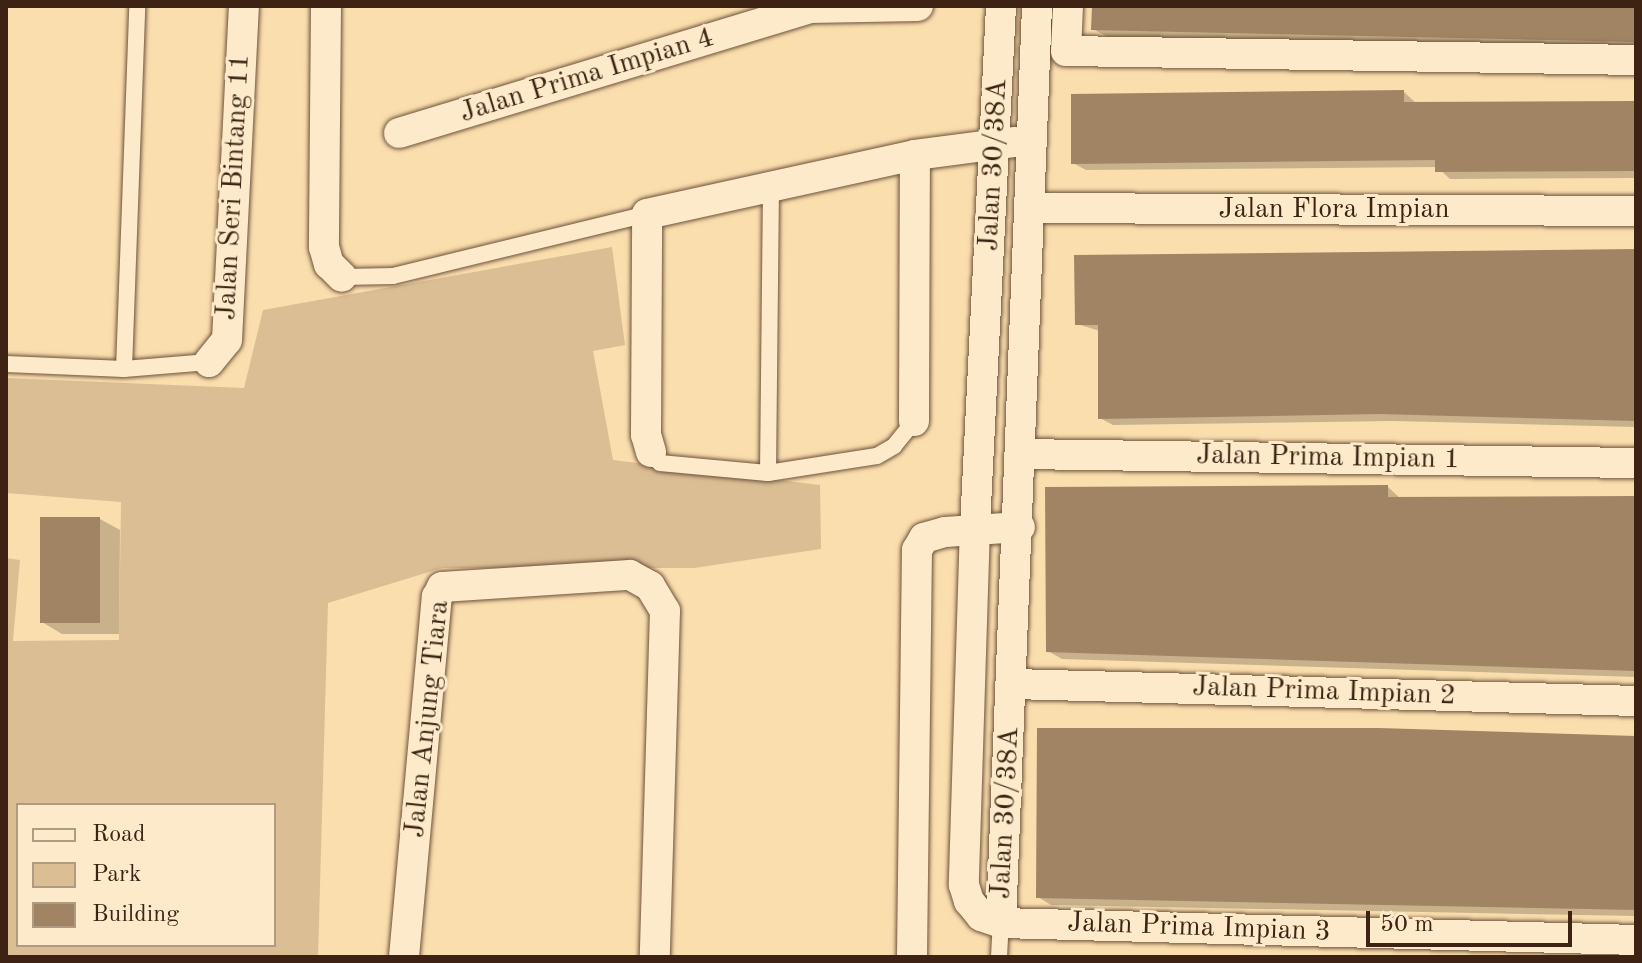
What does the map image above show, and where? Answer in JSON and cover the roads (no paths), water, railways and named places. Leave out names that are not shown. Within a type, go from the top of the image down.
[{"type":"street","name":"Jalan Seri Bintang 11","points":[[209,362],[227,340],[244,6]]},
{"type":"street","points":[[326,6],[324,247],[329,264],[342,277]]},
{"type":"street","name":"Jalan Prima Impian 4","points":[[399,133],[810,8],[918,6]]},
{"type":"street","name":"Jalan 30/38A","points":[[1001,6],[975,526],[964,885],[981,916],[1001,923],[1020,527],[1037,6]]},
{"type":"street","points":[[1066,51],[1068,6]]},
{"type":"street","points":[[1034,50],[1636,60]]},
{"type":"street","points":[[651,452],[646,435],[647,214],[915,155],[996,143],[1032,142]]},
{"type":"street","points":[[914,421],[915,155]]},
{"type":"street","name":"Jalan Flora Impian","points":[[1032,208],[1636,211]]},
{"type":"street","name":"Jalan Prima Impian 1","points":[[1020,454],[1636,463]]},
{"type":"street","points":[[912,957],[917,550],[924,538],[975,526],[1020,527]]},
{"type":"street","name":"Jalan Anjung Tiara","points":[[404,957],[437,597],[442,587],[630,575],[650,586],[665,611],[655,957]]},
{"type":"street","name":"Jalan Prima Impian 2","points":[[1013,684],[1636,701]]},
{"type":"street","name":"Jalan Prima Impian 3","points":[[1001,923],[1636,940]]},
{"type":"lane","points":[[124,369],[137,6]]},
{"type":"lane","points":[[768,473],[771,188]]},
{"type":"lane","points":[[342,277],[393,276],[647,214]]},
{"type":"lane","points":[[6,364],[124,369],[209,362]]},
{"type":"lane","points":[[651,452],[660,463],[768,473],[877,456],[894,446],[914,421]]},
{"type":"lane","points":[[999,957],[1001,923]]}]
